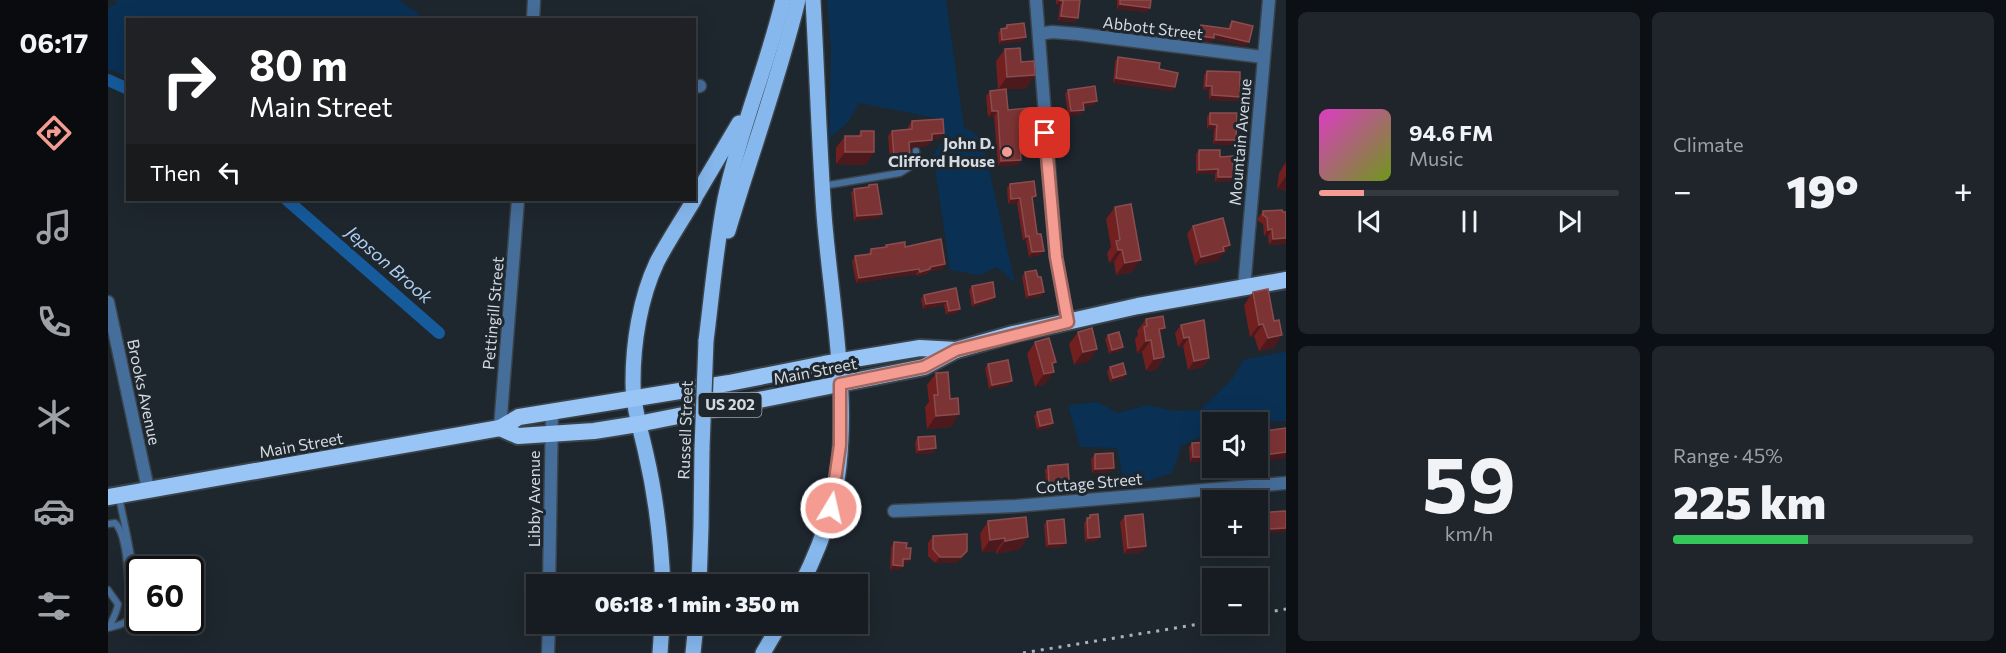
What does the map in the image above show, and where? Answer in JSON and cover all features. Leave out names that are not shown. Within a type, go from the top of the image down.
[{"type":"highway","name":"Main Street","points":[[500,428],[518,436],[594,431],[638,424],[924,367],[956,350],[1138,306],[1286,280]]},
{"type":"highway","name":"Main Street","points":[[114,496],[500,428],[519,417],[729,383],[920,348],[956,350]]},
{"type":"main road","name":"Russell Street","points":[[699,574],[706,341],[725,201],[736,154],[774,36],[783,0]]},
{"type":"main road","name":"Russell Street","points":[[715,277],[747,167],[783,61],[798,0]]},
{"type":"main road","points":[[806,574],[831,508],[840,445],[839,362],[822,186],[813,0]]},
{"type":"main road","points":[[696,196],[732,137],[763,71]]},
{"type":"main road","points":[[662,574],[657,515],[638,424],[633,383],[636,346],[640,316],[649,283],[657,263],[693,201]]},
{"type":"main road","points":[[660,653],[661,634]]},
{"type":"main road","points":[[693,653],[695,634]]},
{"type":"main road","points":[[763,653],[774,634]]},
{"type":"street","points":[[533,18],[534,0]]},
{"type":"street","points":[[1036,0],[1056,257],[1068,322]]},
{"type":"street","name":"Mountain Avenue","points":[[1244,288],[1269,0]]},
{"type":"street","name":"Abbott Street","points":[[1039,34],[1052,32],[1078,34],[1263,57]]},
{"type":"street","name":"Pettingill Street","points":[[500,428],[518,201]]},
{"type":"street","name":"Brooks Avenue","points":[[108,302],[148,489]]},
{"type":"street","name":"Libby Avenue","points":[[549,574],[552,412]]},
{"type":"street","name":"Cottage Street","points":[[894,511],[1006,506],[1286,483]]},
{"type":"street","points":[[548,653],[549,634]]},
{"type":"lane","points":[[822,186],[900,173],[916,163],[916,151]]},
{"type":"lane","points":[[114,496],[123,522],[129,556]]},
{"type":"lane","points":[[108,522],[116,520],[123,522]]},
{"type":"lane","points":[[108,522],[115,523],[119,527],[126,569]]},
{"type":"lane","points":[[108,585],[114,591],[113,596]]},
{"type":"lane","points":[[108,590],[118,604],[116,617],[109,628]]},
{"type":"lane","points":[[109,628],[126,622]]},
{"type":"shaded area","points":[[115,0],[399,0],[419,14],[419,18],[126,18],[126,76],[108,69],[108,8],[116,4]]},
{"type":"shaded area","points":[[827,0],[946,0],[964,127],[982,139],[1015,283],[997,267],[980,275],[950,270],[933,155],[945,138],[940,119],[859,103],[848,122],[829,139],[831,52]]},
{"type":"shaded area","points":[[1286,353],[1286,421],[1268,421],[1268,412],[1202,412],[1202,436],[1181,446],[1172,473],[1125,488],[1117,448],[1080,447],[1068,405],[1098,402],[1117,413],[1148,405],[1175,411],[1200,410],[1232,379],[1243,360]]},
{"type":"building","points":[[1059,0],[1080,0],[1078,18],[1061,16],[1063,1]]},
{"type":"building","points":[[1120,0],[1151,0],[1150,8],[1120,4]]},
{"type":"building","points":[[1232,21],[1253,26],[1249,42],[1214,34],[1214,38],[1200,36],[1201,25],[1230,29]]},
{"type":"building","points":[[1024,23],[1026,37],[1002,40],[1001,29],[1007,28],[1007,25]]},
{"type":"building","points":[[1020,48],[1021,62],[1034,61],[1035,75],[1007,77],[1005,49]]},
{"type":"building","points":[[1118,57],[1160,63],[1159,69],[1178,73],[1175,87],[1116,78]]},
{"type":"building","points":[[1207,71],[1240,72],[1240,97],[1212,95],[1212,86],[1206,86]]},
{"type":"building","points":[[1095,86],[1097,101],[1083,103],[1084,110],[1071,111],[1068,90]]},
{"type":"building","points":[[1006,89],[1008,110],[1029,108],[1031,122],[1019,123],[1021,160],[1001,161],[998,111],[992,111],[990,91]]},
{"type":"building","points":[[1210,113],[1237,113],[1236,140],[1216,140],[1217,125],[1210,124]]},
{"type":"building","points":[[943,119],[944,133],[932,134],[932,140],[909,142],[910,155],[894,156],[892,131],[912,129],[912,121]]},
{"type":"building","points":[[861,131],[874,131],[874,152],[845,152],[845,136],[861,136]]},
{"type":"building","points":[[1199,150],[1220,150],[1220,157],[1233,156],[1233,177],[1218,177],[1218,169],[1199,170]]},
{"type":"building","points":[[1034,181],[1036,196],[1032,197],[1037,234],[1041,234],[1044,251],[1032,252],[1029,236],[1026,237],[1020,198],[1011,199],[1010,184]]},
{"type":"building","points":[[877,184],[882,214],[857,216],[854,189]]},
{"type":"building","points":[[1131,204],[1141,260],[1125,263],[1122,250],[1118,250],[1116,241],[1120,240],[1115,207]]},
{"type":"building","points":[[1282,210],[1286,212],[1286,238],[1273,239],[1272,229],[1268,230],[1267,218],[1263,215],[1263,211]]},
{"type":"building","points":[[1223,218],[1230,245],[1223,247],[1224,251],[1201,257],[1193,226]]},
{"type":"building","points":[[941,239],[945,264],[920,272],[919,269],[859,278],[855,256],[871,254],[871,249],[887,247],[886,245],[905,242],[905,247]]},
{"type":"building","points":[[1036,270],[1038,277],[1041,277],[1044,292],[1029,295],[1025,272]]},
{"type":"building","points":[[993,282],[995,297],[975,303],[972,286]]},
{"type":"building","points":[[956,288],[960,309],[949,311],[947,301],[926,304],[924,295]]},
{"type":"building","points":[[1268,289],[1274,321],[1279,320],[1282,335],[1268,338],[1263,324],[1259,325],[1253,292]]},
{"type":"building","points":[[1163,316],[1165,328],[1159,329],[1164,357],[1154,359],[1151,340],[1146,341],[1144,327],[1147,326],[1146,319]]},
{"type":"building","points":[[1204,320],[1209,358],[1194,361],[1189,337],[1184,338],[1181,325]]},
{"type":"building","points":[[1092,328],[1097,349],[1083,352],[1078,332]]},
{"type":"building","points":[[1119,332],[1123,347],[1112,350],[1108,335]]},
{"type":"building","points":[[1049,338],[1056,362],[1052,363],[1054,372],[1044,374],[1035,342]]},
{"type":"building","points":[[1008,360],[1012,381],[992,385],[988,364]]},
{"type":"building","points":[[1123,363],[1126,374],[1113,378],[1110,367]]},
{"type":"building","points":[[948,372],[950,399],[958,398],[959,414],[936,416],[934,395],[938,395],[936,373]]},
{"type":"building","points":[[1050,409],[1053,423],[1040,426],[1037,412]]},
{"type":"building","points":[[1286,428],[1286,452],[1268,454],[1268,430]]},
{"type":"building","points":[[935,436],[936,448],[919,450],[918,437]]},
{"type":"building","points":[[1202,442],[1202,457],[1193,457],[1192,443]]},
{"type":"building","points":[[1113,453],[1114,468],[1095,469],[1095,454]]},
{"type":"building","points":[[1068,464],[1069,480],[1049,482],[1048,466]]},
{"type":"building","points":[[1286,511],[1286,528],[1269,529],[1268,512]]},
{"type":"building","points":[[1098,514],[1100,537],[1088,538],[1087,518]]},
{"type":"building","points":[[1143,514],[1146,546],[1128,548],[1125,516]]},
{"type":"building","points":[[1026,517],[1028,537],[1005,541],[1005,538],[990,540],[988,521]]},
{"type":"building","points":[[1064,519],[1066,543],[1049,544],[1047,521]]},
{"type":"building","points":[[967,534],[967,551],[961,557],[940,557],[933,549],[933,536]]},
{"type":"building","points":[[894,542],[907,543],[906,548],[911,548],[910,559],[903,559],[903,566],[893,565]]},
{"type":"waterway","name":"Jepson Brook","points":[[108,80],[126,88]]},
{"type":"waterway","name":"Jepson Brook","points":[[288,201],[439,333]]},
{"type":"railway","points":[[1268,612],[1286,609]]},
{"type":"railway","points":[[1023,653],[1202,624]]},
{"type":"place","name":"John D. Clifford House","points":[[1007,152]]},
{"type":"route","points":[[831,508],[840,445],[840,384],[924,367],[956,350],[1068,322],[1056,257],[1045,133]]}]
